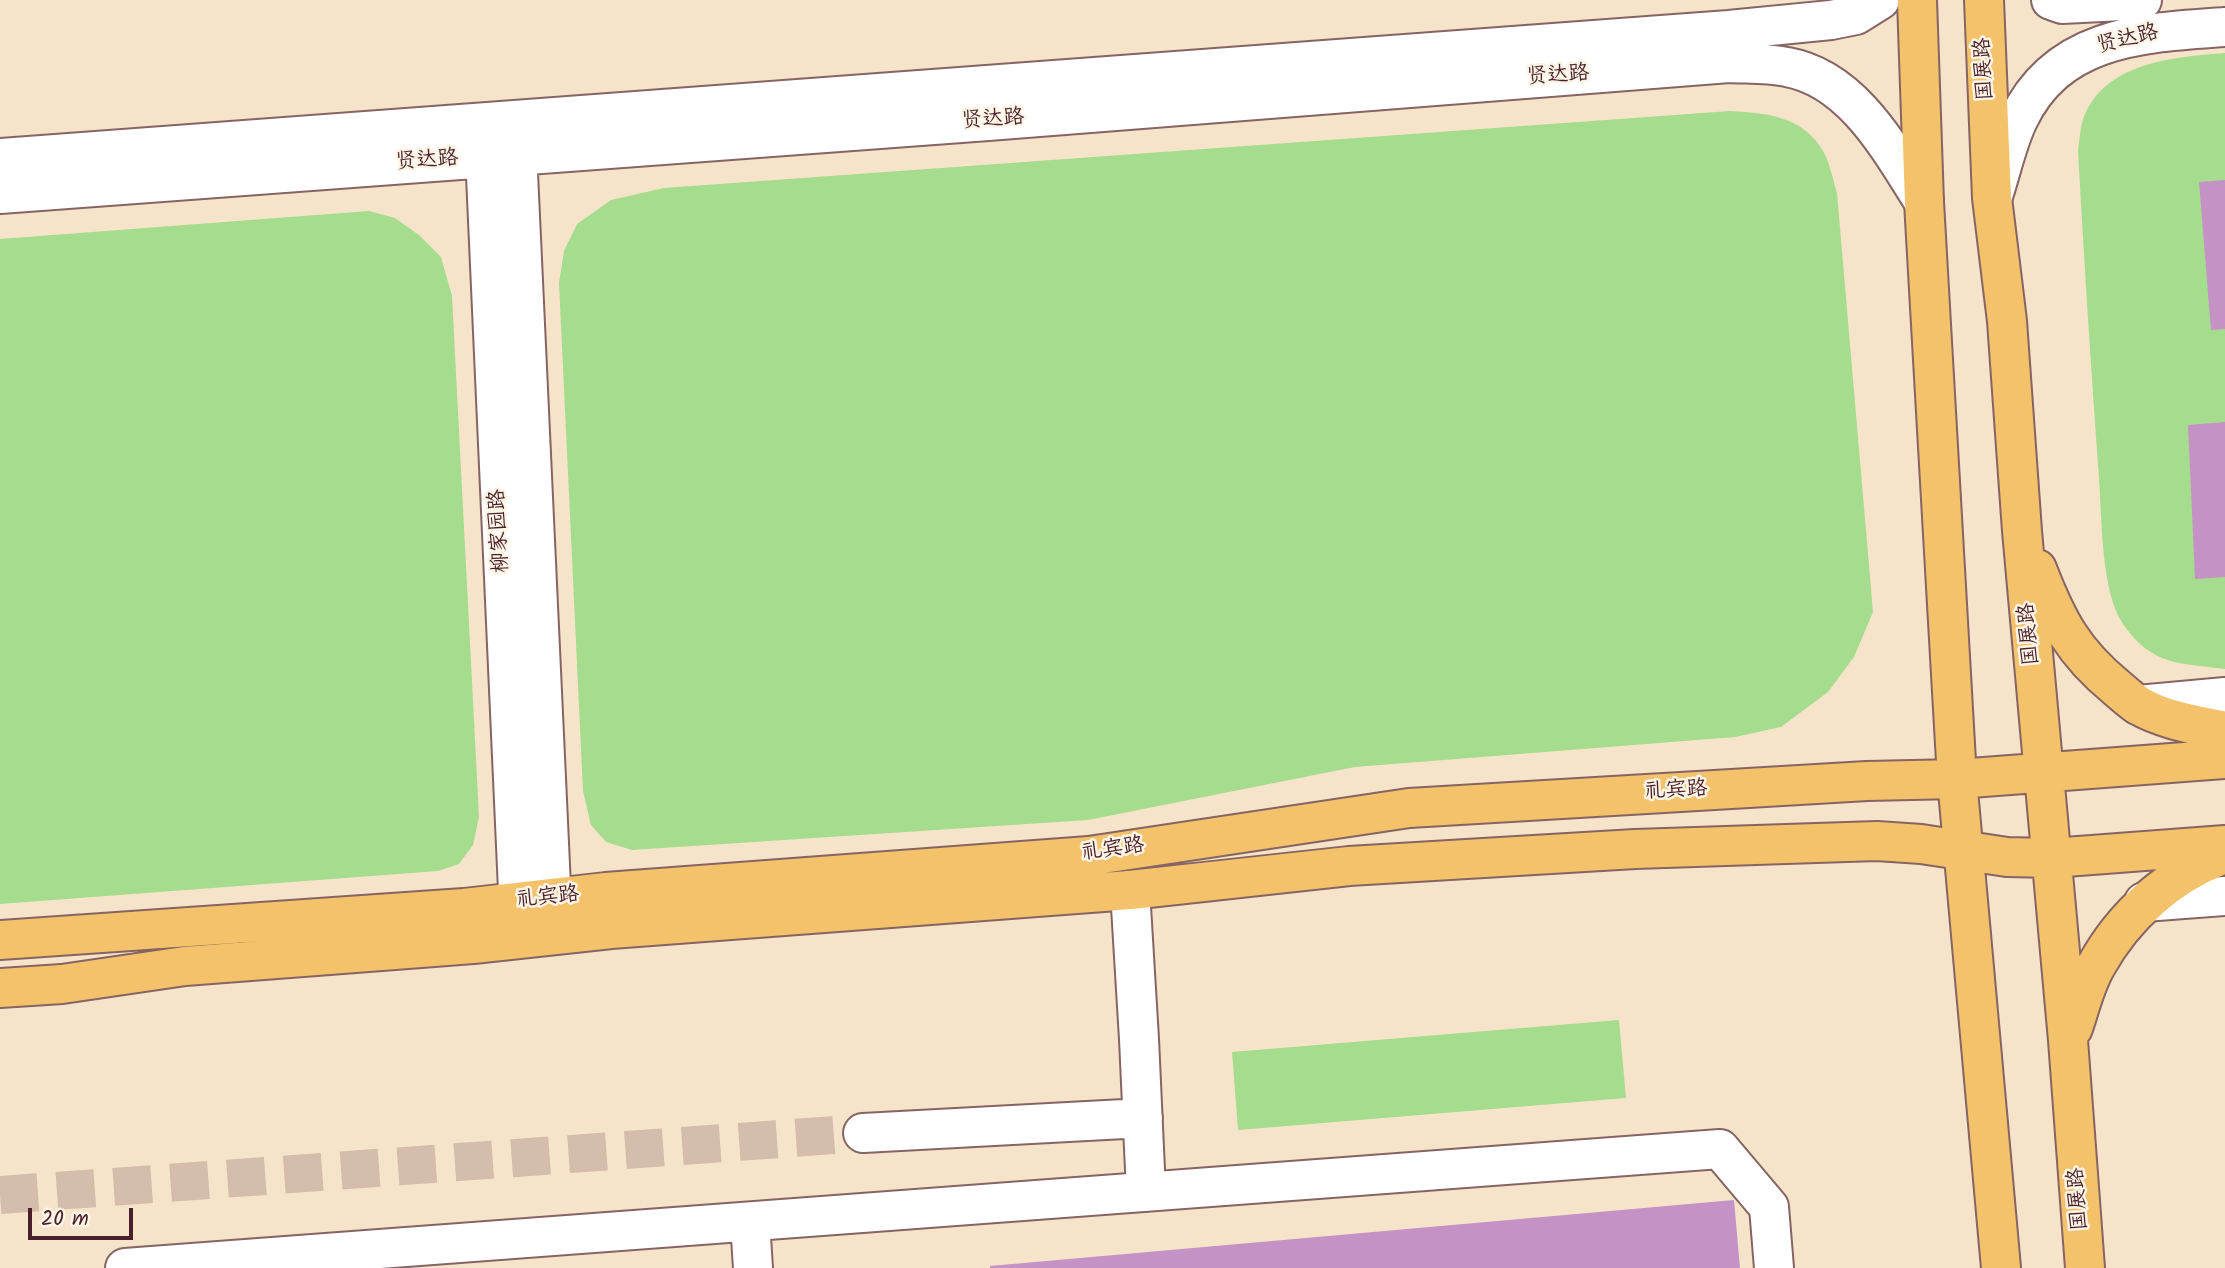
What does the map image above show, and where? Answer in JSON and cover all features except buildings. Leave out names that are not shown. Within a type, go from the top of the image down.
[{"type":"main road","points":[[1917,0],[1924,202],[1957,779],[2001,1268]]},
{"type":"main road","name":"国展路","points":[[1983,0],[1992,198],[2007,321],[2085,1268]]},
{"type":"main road","points":[[2021,516],[2034,561],[2052,606],[2076,648],[2106,679],[2138,705],[2168,717],[2225,731]]},
{"type":"main road","name":"礼宾路","points":[[0,988],[62,984],[185,965],[536,919],[606,892],[1089,856],[1409,808],[1853,782],[1957,779],[2225,759]]},
{"type":"main road","name":"礼宾路","points":[[0,940],[464,908],[611,929],[1129,890],[1349,866],[1635,849],[1877,841],[1921,844],[2007,857],[2052,858],[2225,845]]},
{"type":"main road","points":[[2068,1040],[2094,968],[2114,937],[2144,902],[2176,878],[2225,853]]},
{"type":"street","name":"贤达路","points":[[0,194],[500,139],[1831,20],[1856,15],[1880,0]]},
{"type":"street","name":"贤达路","points":[[2051,0],[2062,4],[2085,4],[2142,0]]},
{"type":"street","name":"贤达路","points":[[1992,198],[2017,122],[2031,97],[2054,70],[2080,54],[2112,41],[2149,33],[2225,27]]},
{"type":"street","name":"贤达路","points":[[0,158],[988,121],[1729,63],[1789,67],[1819,77],[1843,94],[1868,119],[1924,202]]},
{"type":"street","name":"柳家园路","points":[[500,139],[536,919]]},
{"type":"street","points":[[2138,705],[2225,697]]},
{"type":"street","points":[[1129,890],[1146,1192]]},
{"type":"street","points":[[2144,902],[2225,896]]},
{"type":"street","points":[[863,1133],[1143,1118]]},
{"type":"street","points":[[125,1268],[1720,1149],[1769,1207],[1774,1268]]},
{"type":"street","points":[[750,1222],[753,1268]]},
{"type":"green space","points":[[2225,53],[2225,669],[2168,660],[2145,648],[2123,624],[2110,593],[2102,534],[2078,151],[2082,123],[2091,103],[2104,87],[2140,67],[2161,61]]},
{"type":"green space","points":[[1730,111],[1770,115],[1794,123],[1805,130],[1823,151],[1837,193],[1873,612],[1854,657],[1828,692],[1781,727],[1735,737],[1355,767],[1088,820],[632,850],[606,842],[591,825],[583,791],[559,283],[564,251],[577,224],[611,200],[664,188]]},
{"type":"green space","points":[[369,211],[395,218],[419,235],[441,257],[452,296],[479,817],[473,845],[459,864],[438,871],[0,904],[0,239]]},
{"type":"green space","points":[[1619,1020],[1626,1098],[1238,1130],[1232,1052]]},
{"type":"tunnel","points":[[0,1195],[863,1133]]}]
